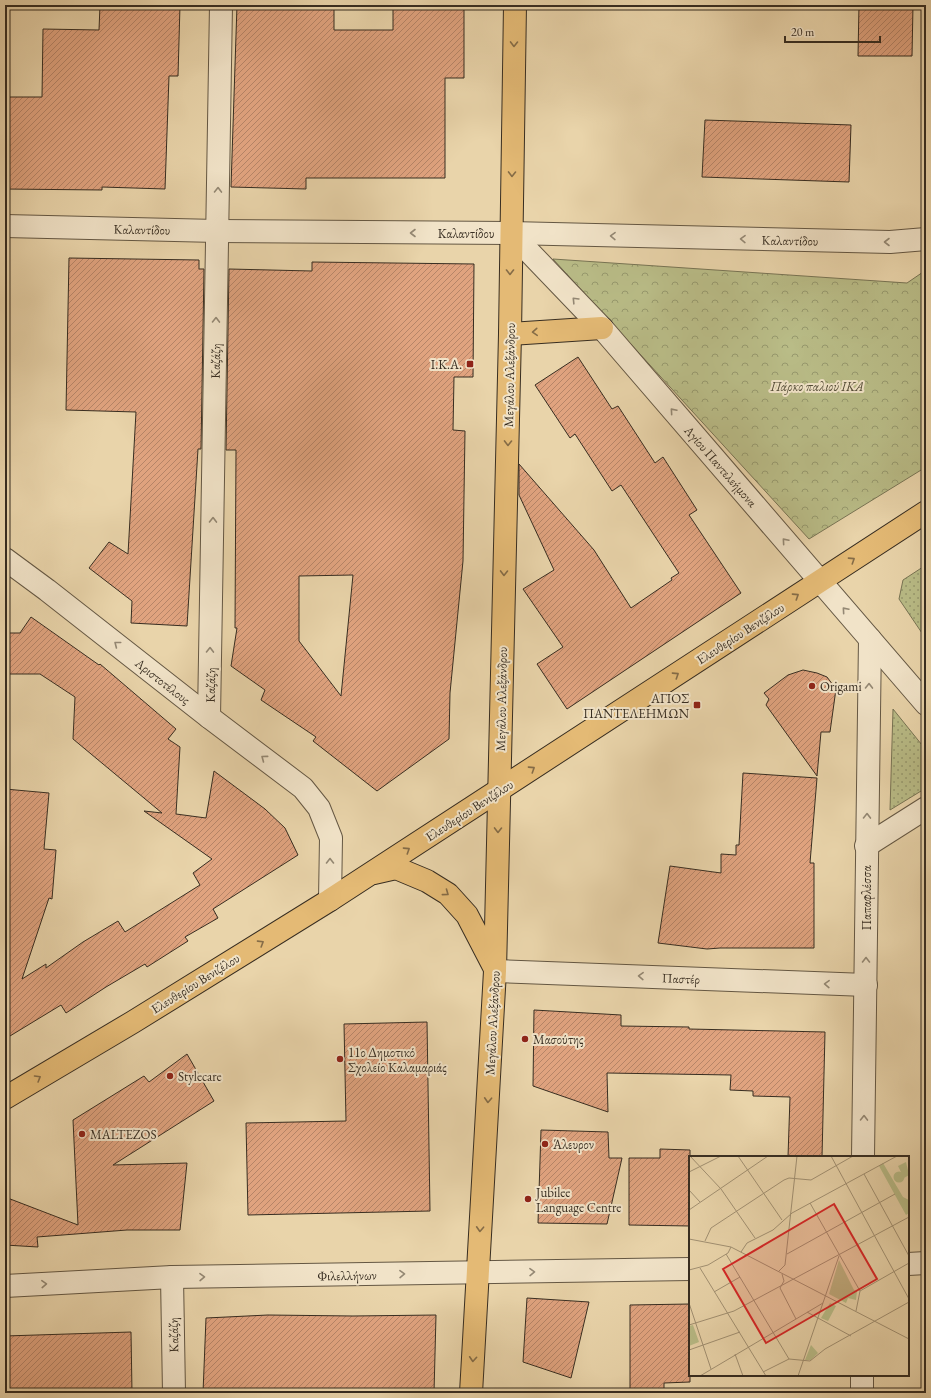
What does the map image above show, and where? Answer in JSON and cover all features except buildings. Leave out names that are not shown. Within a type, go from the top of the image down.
[{"type":"main road","name":"Μεγάλου Αλεξάνδρου","points":[[471,1393],[495,971],[510,334],[515,5]]},
{"type":"main road","points":[[510,334],[602,328]]},
{"type":"main road","name":"Ελευθερίου Βενιζέλου","points":[[5,1098],[133,1022],[330,900],[926,512]]},
{"type":"main road","points":[[371,873],[396,868],[422,879],[448,894],[467,915],[495,971]]},
{"type":"street","name":"Καζάζη","points":[[210,717],[221,5]]},
{"type":"street","name":"Καλαντίδου","points":[[5,226],[217,231],[511,233],[890,242],[926,239]]},
{"type":"street","name":"Αγίου Παντελεήμονα","points":[[511,233],[602,328],[926,704]]},
{"type":"street","name":"Αριστοτέλους","points":[[5,559],[303,788],[319,808],[331,838],[330,900]]},
{"type":"street","name":"Παπαφλέσσα","points":[[863,1156],[866,985],[866,846],[870,640]]},
{"type":"street","points":[[866,846],[926,808]]},
{"type":"street","name":"Παστέρ","points":[[495,971],[866,985]]},
{"type":"street","points":[[909,1264],[926,1263]]},
{"type":"street","name":"Φιλελλήνων","points":[[5,1286],[172,1277],[689,1269]]},
{"type":"street","name":"Καζάζη","points":[[172,1277],[174,1393]]},
{"type":"street","points":[[862,1376],[862,1393]]},
{"type":"green space","name":"Πάρκο παλιού ΙΚΑ","points":[[553,259],[907,283],[926,270],[926,467],[809,539]]},
{"type":"green space","points":[[926,565],[926,639],[899,599],[903,580]]},
{"type":"green space","points":[[893,709],[926,750],[926,788],[890,810]]},
{"type":"place","name":"Ι.Κ.Α.","points":[[470,364]]},
{"type":"place","name":"Origami","points":[[812,686]]},
{"type":"place","name":"ΑΓΙΟΣ ΠΑΝΤΕΛΕΗΜΩΝ","points":[[697,705]]},
{"type":"place","name":"Μασούτης","points":[[525,1039]]},
{"type":"place","name":"11ο Δημοτικό Σχολείο Καλαμαριάς","points":[[340,1059]]},
{"type":"place","name":"Stylecare","points":[[170,1076]]},
{"type":"place","name":"MALTEZOS","points":[[82,1134]]},
{"type":"place","name":"Άλευρον","points":[[545,1144]]},
{"type":"place","name":"Jubilee Language Centre","points":[[528,1199]]}]
